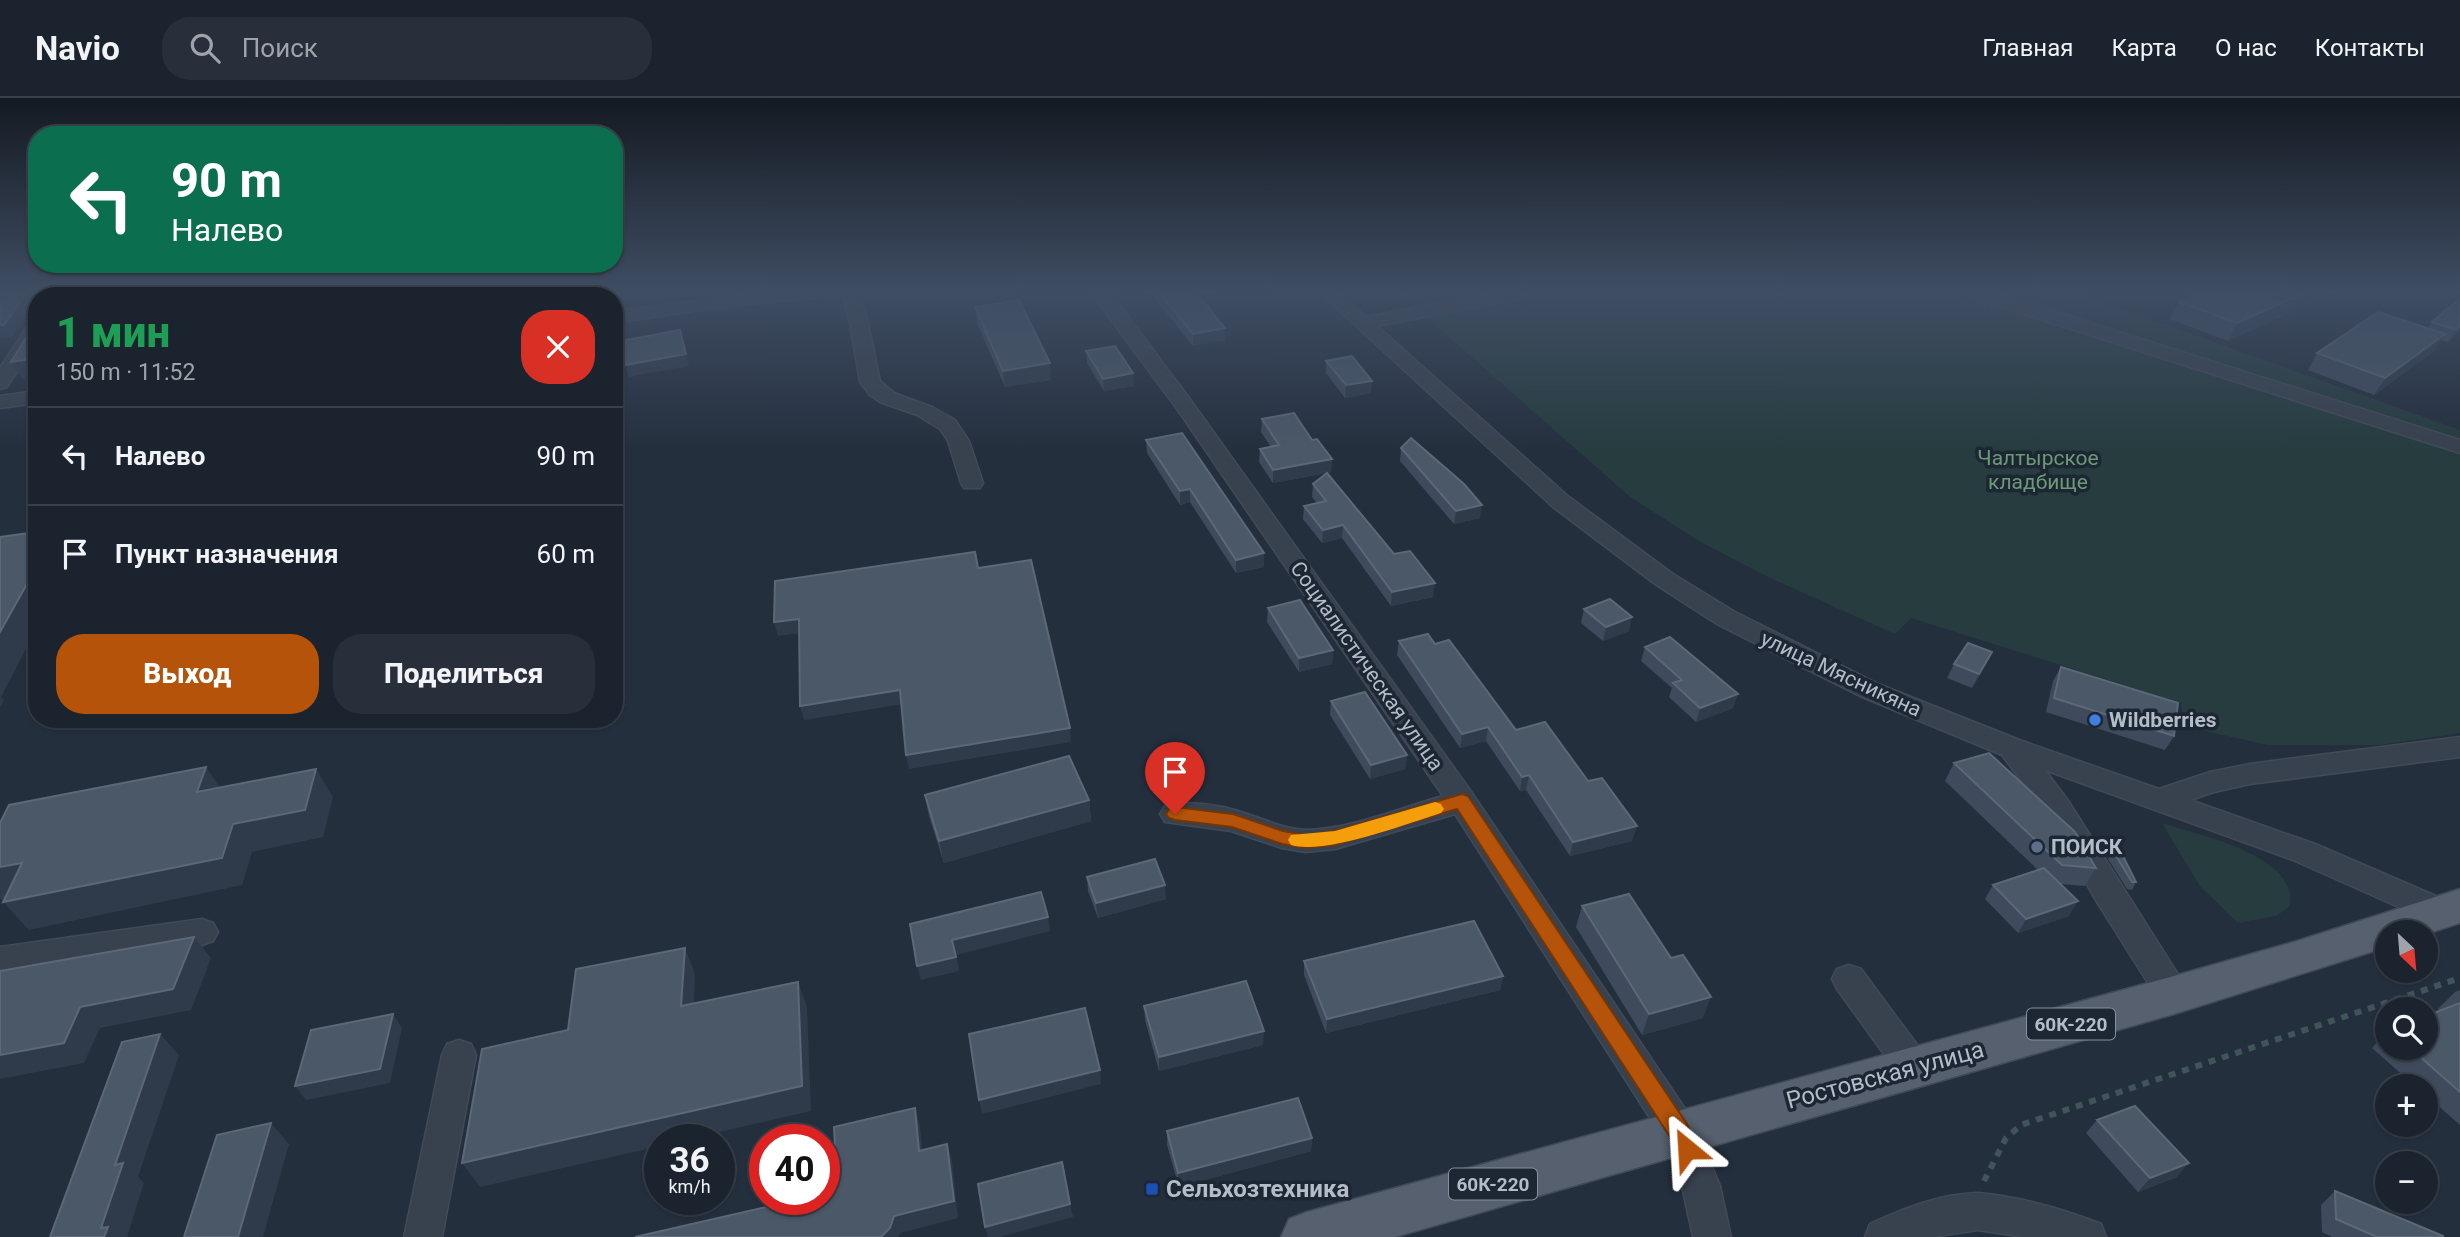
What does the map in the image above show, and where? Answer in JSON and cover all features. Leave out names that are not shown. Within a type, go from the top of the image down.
[{"type":"main road","name":"Ростовская улица","points":[[1307,1237],[2174,995],[2451,909]]},
{"type":"street","points":[[0,383],[26,343]]},
{"type":"street","points":[[863,343],[874,391],[884,397],[912,405],[942,421],[955,435],[972,483]]},
{"type":"street","name":"Социалистическая улица","points":[[1138,343],[1462,801],[1679,1131],[1701,1186],[1712,1237]]},
{"type":"street","name":"улица Мясникяна","points":[[1384,343],[1561,502],[1664,579],[1726,618],[1793,654],[1869,690],[2012,748],[2304,852],[2451,909]]},
{"type":"street","points":[[2134,343],[2460,447]]},
{"type":"street","points":[[0,402],[28,398]]},
{"type":"street","points":[[2159,800],[2210,782],[2250,774],[2460,747]]},
{"type":"street","points":[[2012,748],[2059,810],[2108,893],[2174,995]]},
{"type":"street","points":[[1175,814],[1233,820],[1282,837],[1306,841],[1335,838],[1462,801]]},
{"type":"street","points":[[0,960],[202,932]]},
{"type":"street","points":[[1849,979],[1914,1068]]},
{"type":"street","points":[[423,1237],[459,1055]]},
{"type":"street","points":[[1884,1237],[1912,1223],[1969,1212],[2018,1218],[2087,1237]]},
{"type":"path","points":[[1969,1212],[2006,1138],[2021,1125],[2460,978]]},
{"type":"green space","name":"Чалтырское кладбище","points":[[1456,343],[2217,343],[2460,430],[2460,733],[2380,745],[2267,745],[2184,726],[2181,703],[1911,618],[1895,634],[1766,576],[1697,540],[1629,496]]},
{"type":"green space","points":[[2162,823],[2221,841],[2263,860],[2279,873],[2289,888],[2290,906],[2276,916],[2238,923],[2200,886]]},
{"type":"building","points":[[23,343],[28,343],[28,359],[11,362]]},
{"type":"building","points":[[623,343],[683,343],[686,354],[625,365]]},
{"type":"building","points":[[991,343],[1040,343],[1050,363],[1003,371]]},
{"type":"building","points":[[2332,343],[2433,343],[2385,378],[2317,353]]},
{"type":"building","points":[[1115,346],[1133,373],[1103,379],[1086,351]]},
{"type":"building","points":[[1352,356],[1372,381],[1346,385],[1326,361]]},
{"type":"building","points":[[1294,413],[1312,440],[1317,439],[1332,459],[1273,470],[1260,449],[1279,445],[1262,419]]},
{"type":"building","points":[[1182,433],[1264,553],[1236,560],[1190,489],[1180,491],[1146,440]]},
{"type":"building","points":[[1411,438],[1464,484],[1482,505],[1456,511],[1401,448]]},
{"type":"building","points":[[1327,473],[1394,554],[1410,551],[1435,583],[1392,592],[1343,525],[1323,530],[1304,506],[1326,501],[1313,484]]},
{"type":"building","points":[[28,533],[28,582],[0,632],[0,537]]},
{"type":"building","points":[[975,552],[978,568],[1031,560],[1070,728],[906,755],[900,690],[800,706],[799,619],[774,622],[775,581]]},
{"type":"building","points":[[1610,599],[1632,617],[1606,627],[1584,609]]},
{"type":"building","points":[[1300,600],[1333,650],[1299,658],[1268,608]]},
{"type":"building","points":[[1428,634],[1435,644],[1449,640],[1516,730],[1545,722],[1588,781],[1602,778],[1637,826],[1573,842],[1529,775],[1522,777],[1488,727],[1462,734],[1399,641]]},
{"type":"building","points":[[1670,637],[1738,694],[1700,708],[1673,683],[1682,680],[1645,647]]},
{"type":"building","points":[[1968,643],[1992,652],[1979,674],[1954,664]]},
{"type":"building","points":[[2061,667],[2178,703],[2174,736],[2054,698]]},
{"type":"building","points":[[1365,692],[1407,755],[1371,765],[1331,701]]},
{"type":"building","points":[[1989,753],[2075,832],[2096,868],[2062,865],[1954,763]]},
{"type":"building","points":[[1069,756],[1089,800],[939,841],[925,795]]},
{"type":"building","points":[[206,767],[197,792],[316,769],[305,810],[233,824],[222,858],[3,902],[22,863],[0,867],[0,823],[9,805]]},
{"type":"building","points":[[2113,851],[2121,852],[2136,882],[2132,882]]},
{"type":"building","points":[[1155,859],[1165,885],[1096,903],[1087,877]]},
{"type":"building","points":[[2044,868],[2078,901],[2026,919],[1993,885]]},
{"type":"building","points":[[1041,892],[1048,917],[952,940],[956,957],[917,966],[910,924]]},
{"type":"building","points":[[1629,894],[1671,958],[1683,955],[1711,997],[1649,1014],[1582,906]]},
{"type":"building","points":[[1474,921],[1503,976],[1327,1019],[1304,961]]},
{"type":"building","points":[[194,937],[173,989],[80,1007],[64,1043],[0,1055],[0,971]]},
{"type":"building","points":[[685,948],[681,1006],[798,982],[802,1086],[462,1163],[482,1049],[568,1030],[576,969]]},
{"type":"building","points":[[1246,981],[1264,1031],[1159,1057],[1144,1006]]},
{"type":"building","points":[[2460,1003],[2460,1092],[2424,1060],[2438,1060],[2438,1011]]},
{"type":"building","points":[[1085,1008],[1100,1070],[979,1100],[969,1034]]},
{"type":"building","points":[[393,1014],[380,1069],[295,1086],[311,1030]]},
{"type":"building","points":[[160,1034],[115,1165],[123,1163],[101,1228],[108,1227],[104,1237],[50,1237],[122,1042]]},
{"type":"building","points":[[1298,1098],[1312,1138],[1178,1173],[1167,1131]]},
{"type":"building","points":[[2135,1106],[2189,1163],[2150,1178],[2097,1120]]},
{"type":"building","points":[[915,1108],[919,1151],[947,1144],[954,1201],[894,1216],[890,1228],[881,1237],[635,1237],[749,1211],[749,1215],[840,1215],[840,1126]]},
{"type":"building","points":[[271,1123],[238,1237],[184,1237],[217,1135]]},
{"type":"building","points":[[1062,1162],[1070,1204],[985,1227],[978,1184]]},
{"type":"building","points":[[2335,1191],[2375,1208],[2375,1214],[2390,1214],[2443,1237],[2377,1237],[2336,1219]]},
{"type":"slow traffic","points":[[1297,840],[1335,838],[1435,809]]},
{"type":"place","name":"Wildberries","points":[[2095,720]]},
{"type":"place","name":"ПОИСК","points":[[2037,847]]},
{"type":"place","name":"Сельхозтехника","points":[[1152,1189]]},
{"type":"route","points":[[1175,814],[1233,820],[1282,837],[1306,841],[1335,838],[1462,801],[1629,1053],[1679,1131],[1687,1149]]}]
